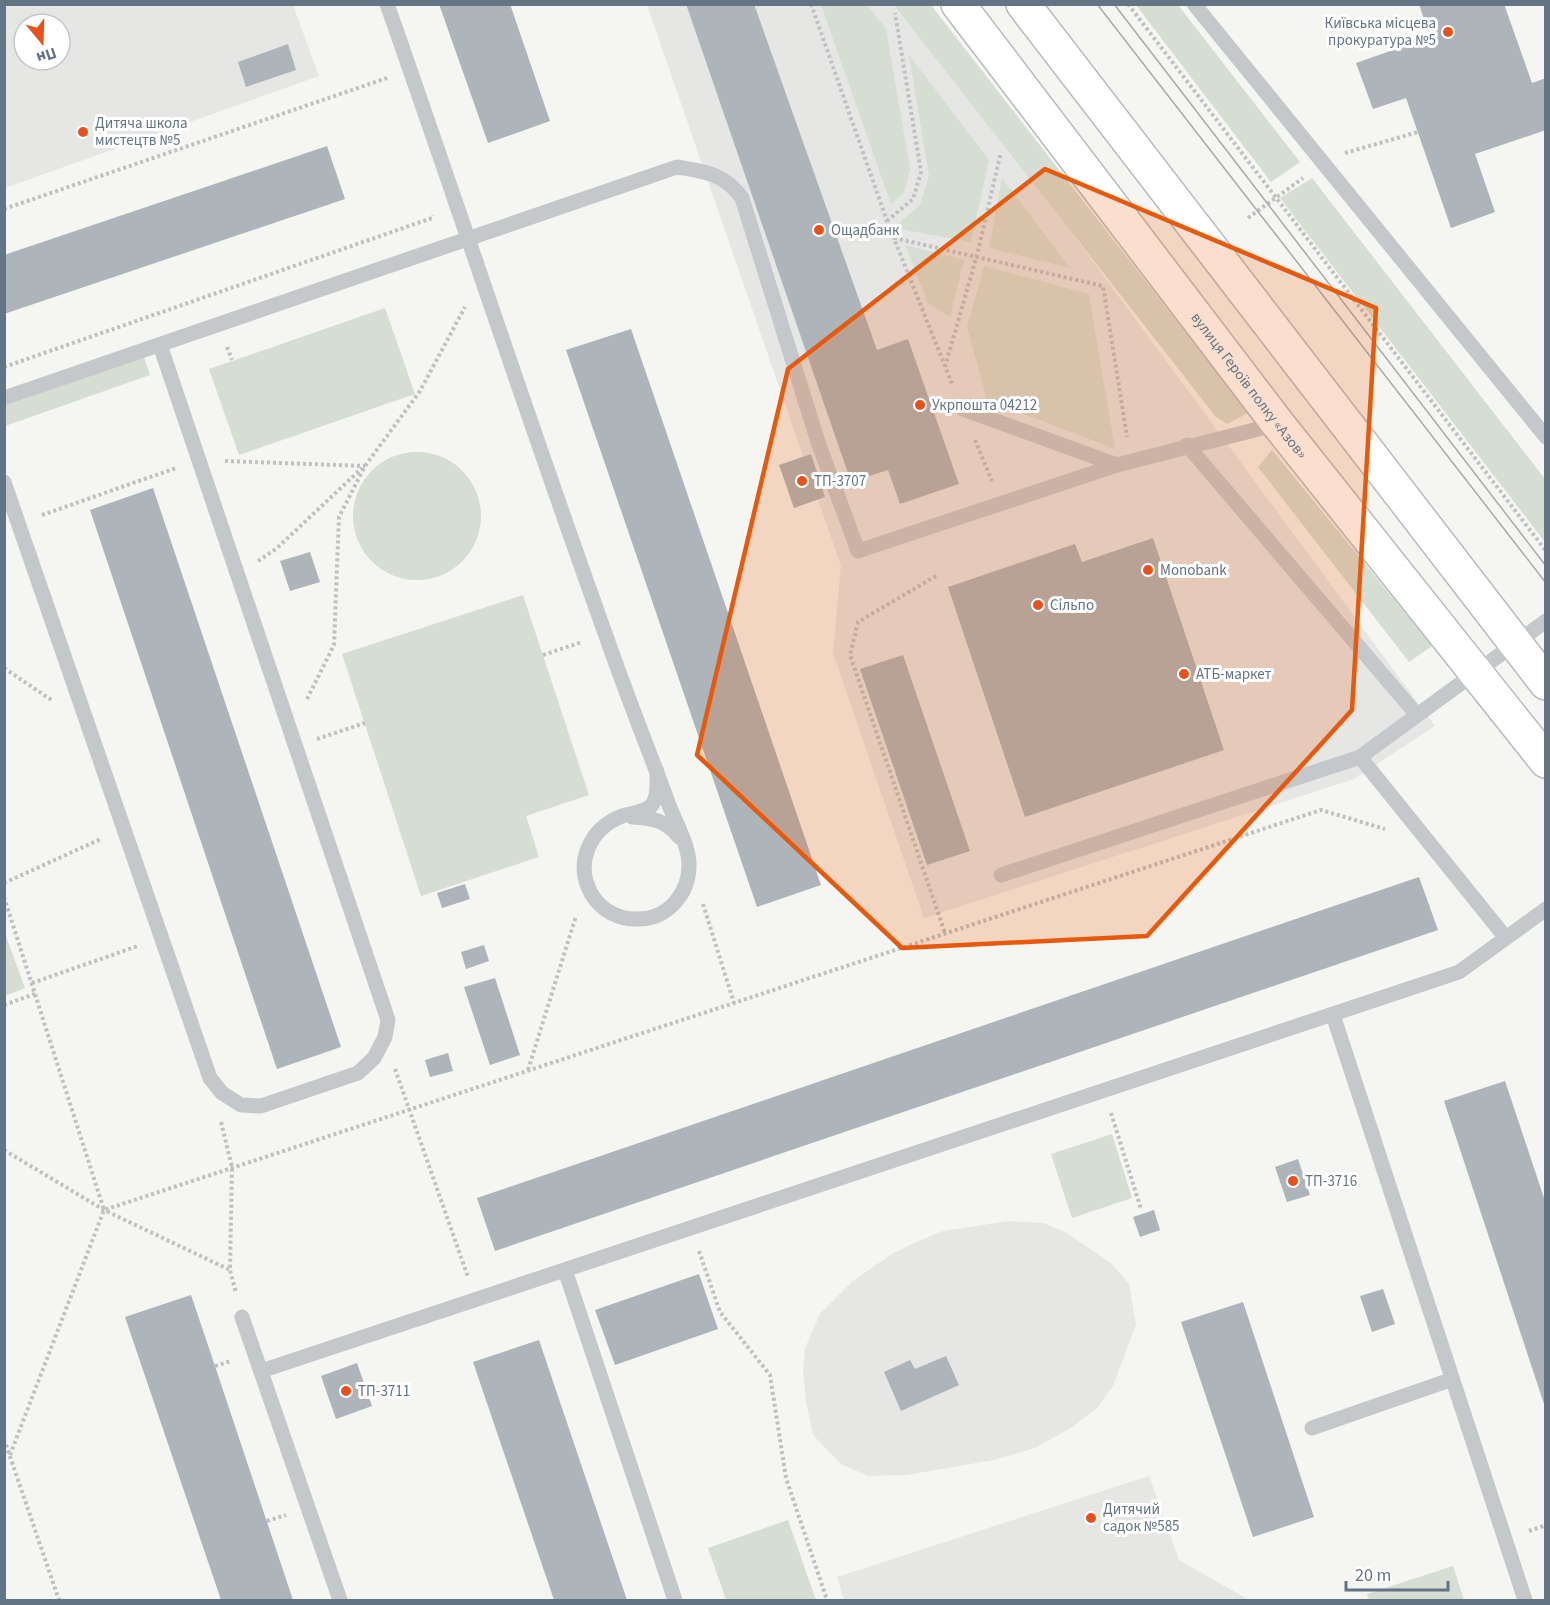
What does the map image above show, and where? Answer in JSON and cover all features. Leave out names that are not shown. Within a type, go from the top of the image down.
[{"type":"main road","name":"вулиця Героїв полку «Азов»","points":[[958,4],[1278,424],[1477,671],[1545,760]]},
{"type":"main road","points":[[1023,4],[1545,683]]},
{"type":"lane","points":[[387,4],[605,634],[657,771],[689,858],[689,875],[683,892],[673,906],[657,915],[640,920],[623,918],[607,911],[594,899],[586,884],[584,867],[586,850],[595,835],[608,823],[650,807],[655,800],[657,771]]},
{"type":"lane","points":[[1194,4],[1545,437]]},
{"type":"lane","points":[[4,398],[677,167],[718,176],[731,183],[742,198],[818,442],[858,551],[1124,463],[1187,445],[1278,424]]},
{"type":"lane","points":[[4,482],[210,1078],[222,1093],[240,1105],[261,1106],[358,1073],[374,1058],[385,1037],[388,1020],[160,345]]},
{"type":"lane","points":[[963,409],[1124,463]]},
{"type":"lane","points":[[1187,445],[1417,715]]},
{"type":"lane","points":[[1001,875],[1360,757],[1545,621]]},
{"type":"lane","points":[[1360,757],[1506,938]]},
{"type":"lane","points":[[623,816],[657,819],[672,828],[682,841]]},
{"type":"lane","points":[[261,1371],[1459,972],[1545,909]]},
{"type":"lane","points":[[1333,1015],[1450,1380],[1525,1600]]},
{"type":"lane","points":[[565,1270],[675,1600]]},
{"type":"lane","points":[[242,1317],[340,1600]]},
{"type":"lane","points":[[1312,1428],[1450,1380]]},
{"type":"path","points":[[811,4],[887,221],[1001,504]]},
{"type":"path","points":[[1128,4],[1545,551]]},
{"type":"path","points":[[887,221],[913,199],[921,172],[895,13]]},
{"type":"path","points":[[4,209],[394,76]]},
{"type":"path","points":[[945,367],[977,255],[1001,152]]},
{"type":"path","points":[[4,367],[432,218],[435,211]]},
{"type":"path","points":[[894,238],[977,255],[1103,286],[1124,463]]},
{"type":"path","points":[[293,739],[334,645],[339,517],[365,466],[420,391],[482,275]]},
{"type":"path","points":[[238,575],[276,549],[365,466]]},
{"type":"path","points":[[936,576],[858,622],[850,656],[945,933]]},
{"type":"path","points":[[543,655],[605,634]]},
{"type":"path","points":[[4,669],[88,725]]},
{"type":"path","points":[[293,739],[365,723]]},
{"type":"path","points":[[104,1210],[1320,810],[1428,841]]},
{"type":"path","points":[[4,884],[124,828]]},
{"type":"path","points":[[689,858],[734,1003]]},
{"type":"path","points":[[528,1070],[586,884]]},
{"type":"path","points":[[4,897],[104,1210],[10,1455]]},
{"type":"path","points":[[32,983],[161,938]]},
{"type":"path","points":[[4,1005],[35,994]]},
{"type":"path","points":[[385,1037],[476,1299]]},
{"type":"path","points":[[4,1150],[104,1210],[230,1270],[232,1167],[210,1078]]},
{"type":"path","points":[[1105,1091],[1141,1209]]},
{"type":"path","points":[[691,1228],[720,1312],[770,1375],[786,1478],[828,1600]]},
{"type":"path","points":[[4,1439],[59,1600]]},
{"type":"highlighted area","points":[[1045,169],[1376,308],[1352,710],[1147,936],[902,948],[697,755],[788,369]]},
{"type":"shaded area","name":"Дитяча школа мистецтв №5","points":[[4,5],[293,5],[319,76],[5,188]]},
{"type":"shaded area","points":[[647,5],[904,5],[1435,726],[1354,779],[924,918],[833,653],[841,566]]},
{"type":"shaded area","points":[[821,5],[867,5],[886,29],[910,169],[904,193],[891,204]]},
{"type":"shaded area","points":[[894,5],[931,5],[1248,413],[1227,424],[1216,417]]},
{"type":"shaded area","points":[[1136,5],[1178,5],[1300,162],[1271,182]]},
{"type":"shaded area","points":[[909,55],[989,160],[971,242],[899,229],[898,224],[920,205],[929,176]]},
{"type":"shaded area","points":[[1002,178],[1070,268],[989,248]]},
{"type":"shaded area","points":[[1312,178],[1545,479],[1545,542],[1280,198]]},
{"type":"shaded area","points":[[905,245],[964,260],[950,317],[928,303]]},
{"type":"shaded area","points":[[984,266],[1089,294],[1115,449],[987,400],[967,327]]},
{"type":"shaded area","points":[[385,308],[415,394],[239,455],[209,369]]},
{"type":"shaded area","points":[[144,357],[150,375],[5,426],[4,406]]},
{"type":"shaded area","points":[[1272,450],[1432,646],[1409,662],[1258,467]]},
{"type":"shaded area","points":[[417,452],[441,457],[462,471],[476,492],[481,516],[476,540],[462,561],[441,575],[417,580],[393,575],[372,561],[358,540],[353,516],[358,492],[372,471],[393,457]]},
{"type":"shaded area","points":[[523,595],[589,795],[526,816],[539,857],[421,896],[342,654]]},
{"type":"shaded area","points":[[6,936],[25,988],[5,996],[4,937]]},
{"type":"shaded area","points":[[1112,1134],[1132,1198],[1072,1218],[1051,1154]]},
{"type":"shaded area","points":[[1009,1221],[1044,1223],[1067,1233],[1112,1264],[1129,1284],[1136,1325],[1113,1386],[1097,1408],[1071,1428],[1035,1448],[994,1460],[907,1475],[868,1476],[841,1464],[813,1435],[806,1401],[803,1369],[805,1348],[820,1314],[853,1281],[892,1254],[916,1242],[943,1231]]},
{"type":"shaded area","name":"Дитячий садок №585","points":[[1149,1476],[1179,1560],[1249,1600],[844,1600],[837,1577]]},
{"type":"shaded area","points":[[788,1520],[816,1600],[726,1600],[708,1548]]},
{"type":"shaded area","points":[[1453,1566],[1464,1600],[1369,1600],[1367,1594]]},
{"type":"building","points":[[439,4],[510,4],[550,121],[488,143]]},
{"type":"building","points":[[686,4],[754,4],[877,350],[908,339],[959,484],[900,504],[888,470],[851,482]]},
{"type":"building","points":[[1419,4],[1504,4],[1532,83],[1546,78],[1546,130],[1475,154],[1495,212],[1451,228],[1406,98],[1373,109],[1356,63],[1430,37]]},
{"type":"building","points":[[288,44],[296,70],[246,87],[238,62]]},
{"type":"building","points":[[327,146],[345,199],[4,314],[4,255]]},
{"type":"building","points":[[631,329],[821,885],[757,907],[566,350]]},
{"type":"building","name":"ТП-3707","points":[[811,454],[825,497],[794,508],[779,465]]},
{"type":"building","points":[[153,488],[341,1047],[277,1069],[90,510]]},
{"type":"building","points":[[1153,538],[1224,750],[1025,817],[948,587],[1075,544],[1082,562]]},
{"type":"building","points":[[310,552],[320,582],[290,591],[280,561]]},
{"type":"building","points":[[903,655],[970,851],[927,865],[860,669]]},
{"type":"building","points":[[1419,877],[1438,930],[495,1251],[477,1198]]},
{"type":"building","points":[[465,884],[470,899],[442,908],[437,893]]},
{"type":"building","points":[[484,945],[489,961],[466,969],[461,952]]},
{"type":"building","points":[[495,978],[520,1055],[490,1065],[464,987]]},
{"type":"building","points":[[448,1053],[453,1071],[430,1077],[425,1060]]},
{"type":"building","points":[[1505,1081],[1546,1204],[1545,1407],[1444,1101]]},
{"type":"building","name":"ТП-3716","points":[[1298,1159],[1310,1195],[1287,1202],[1275,1167]]},
{"type":"building","points":[[1154,1210],[1160,1230],[1140,1237],[1133,1217]]},
{"type":"building","points":[[699,1274],[718,1329],[615,1365],[595,1310]]},
{"type":"building","points":[[1383,1289],[1395,1324],[1372,1332],[1360,1296]]},
{"type":"building","points":[[191,1295],[293,1600],[221,1600],[125,1317]]},
{"type":"building","points":[[1243,1302],[1314,1517],[1253,1537],[1181,1322]]},
{"type":"building","points":[[539,1340],[627,1600],[554,1600],[473,1362]]},
{"type":"building","points":[[946,1356],[959,1385],[901,1411],[884,1372],[910,1360],[915,1369]]},
{"type":"building","name":"ТП-3711","points":[[357,1363],[372,1406],[336,1419],[321,1376]]},
{"type":"tram line","points":[[1097,4],[1546,583]]},
{"type":"tram line","points":[[1114,4],[1546,566]]},
{"type":"place","name":"Київська місцева прокуратура №5","points":[[1448,32]]},
{"type":"place","name":"Дитяча школа мистецтв №5","points":[[83,132]]},
{"type":"place","name":"Ощадбанк","points":[[819,230]]},
{"type":"place","name":"Укрпошта 04212","points":[[920,405]]},
{"type":"place","name":"ТП-3707","points":[[802,481]]},
{"type":"place","name":"Monobank","points":[[1148,570]]},
{"type":"place","name":"Сільпо","points":[[1038,605]]},
{"type":"place","name":"АТБ-маркет","points":[[1184,674]]},
{"type":"place","name":"ТП-3716","points":[[1293,1181]]},
{"type":"place","name":"ТП-3711","points":[[346,1391]]},
{"type":"place","name":"Дитячий садок №585","points":[[1091,1518]]}]
